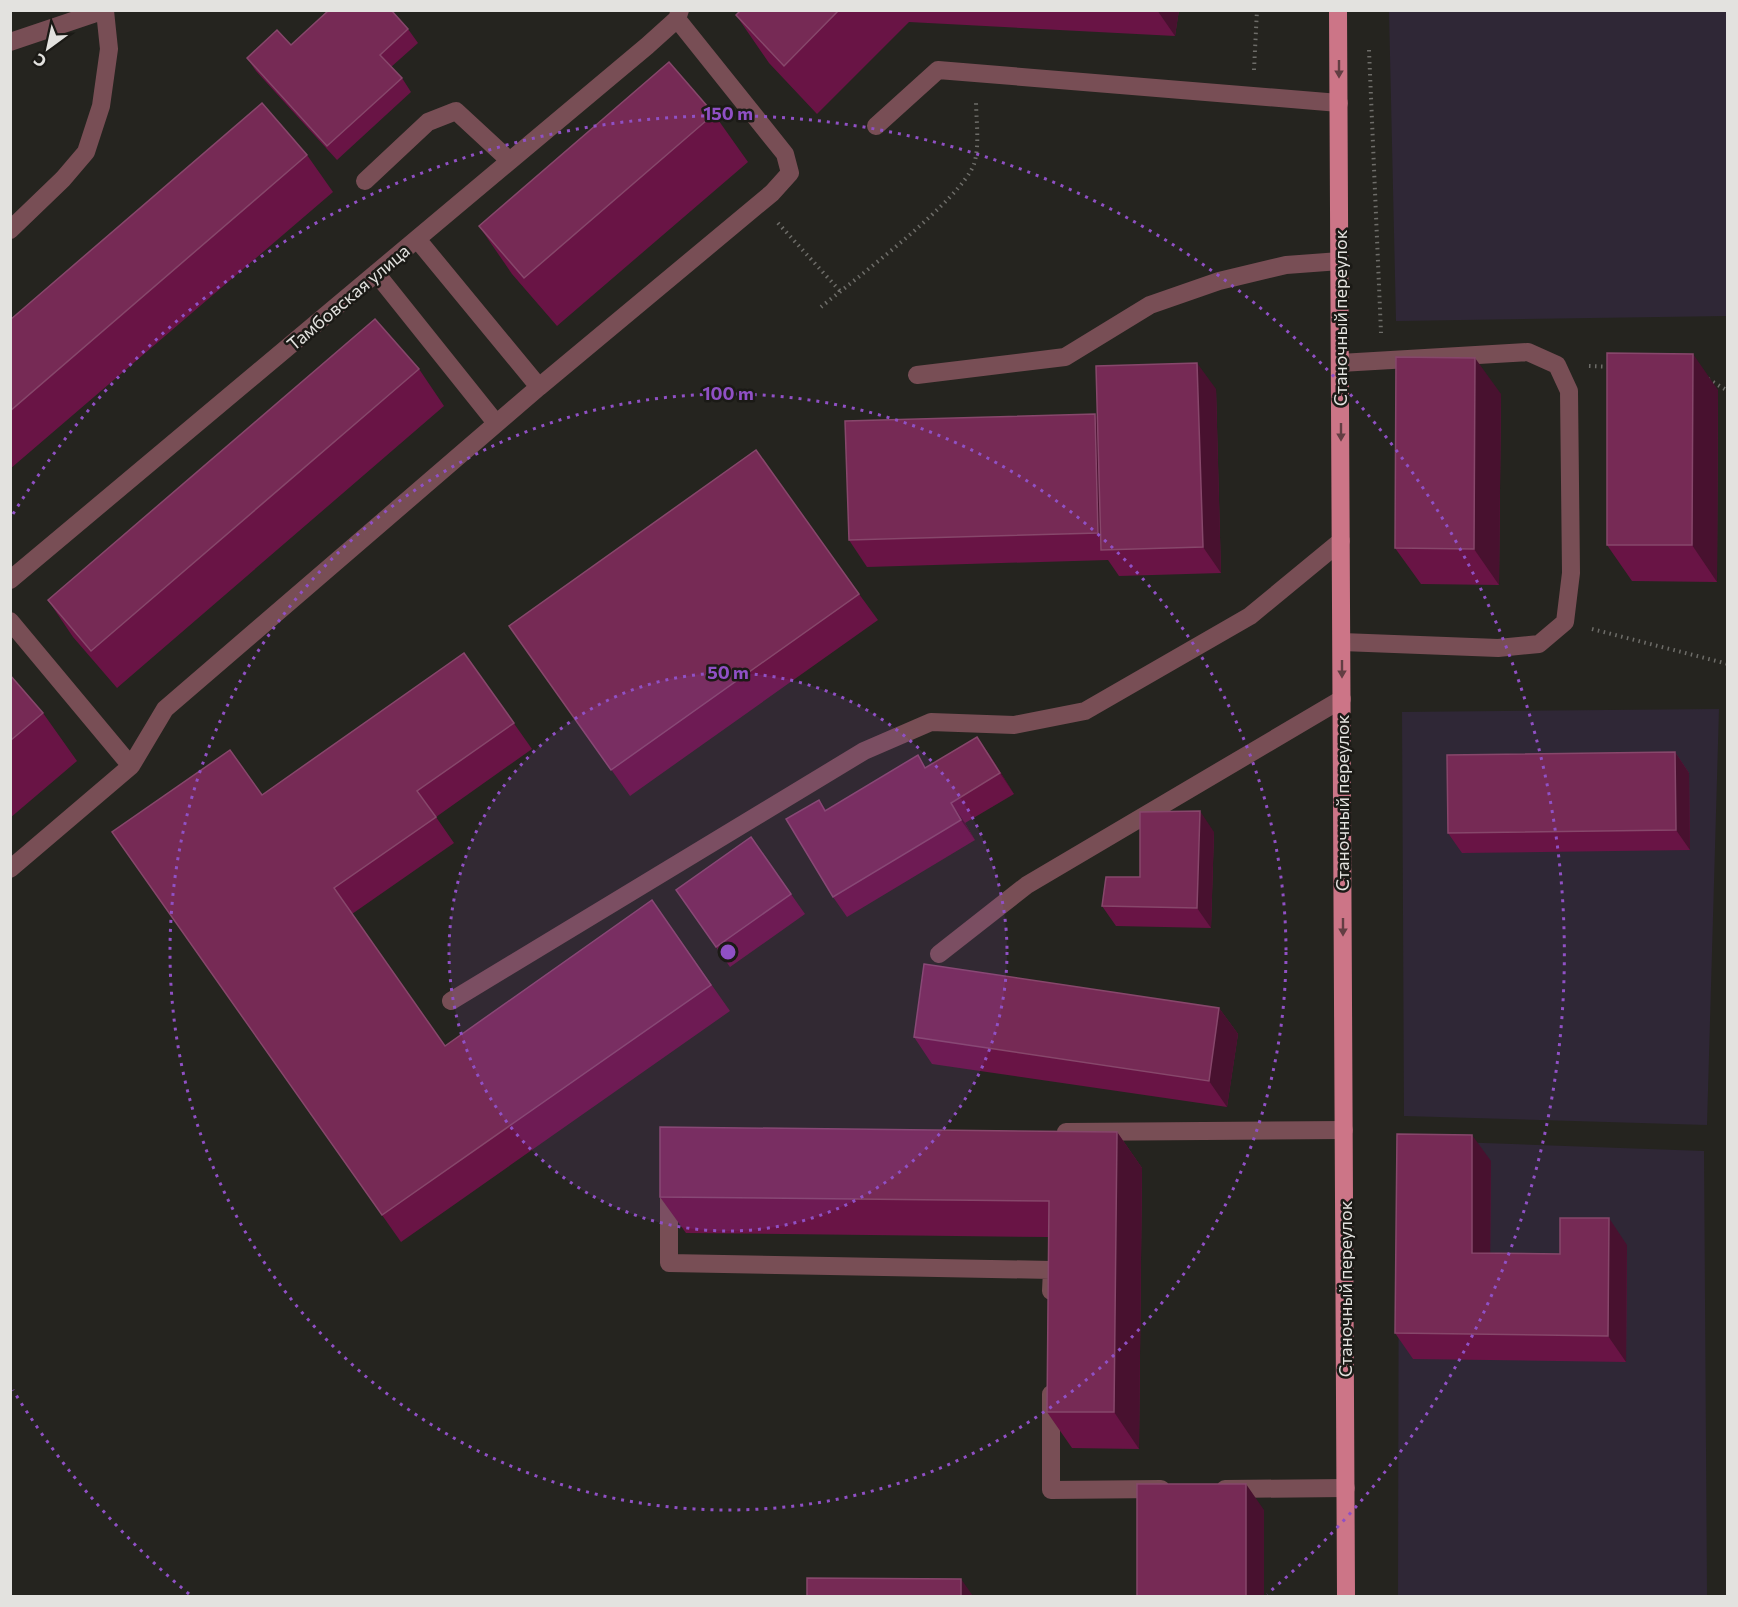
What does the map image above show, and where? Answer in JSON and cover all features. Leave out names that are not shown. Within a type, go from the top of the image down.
[{"type":"main road","name":"Станочный переулок","points":[[1338,10],[1346,1596]]},
{"type":"street","points":[[10,42],[105,11],[109,49],[101,106],[86,152],[63,179],[10,230]]},
{"type":"street","points":[[10,869],[131,766],[165,709],[496,423],[759,203],[790,173],[785,154],[679,15]]},
{"type":"street","name":"Тамбовская улица","points":[[10,580],[510,161],[679,15]]},
{"type":"street","points":[[876,126],[938,70],[1339,103]]},
{"type":"street","points":[[365,181],[428,122],[456,111],[510,161]]},
{"type":"street","points":[[417,239],[539,387]]},
{"type":"street","points":[[917,375],[1065,357],[1150,305],[1219,281],[1286,265],[1340,261]]},
{"type":"street","points":[[376,273],[496,423]]},
{"type":"street","points":[[1340,363],[1528,352],[1557,365],[1569,391],[1571,573],[1564,622],[1539,644],[1498,648],[1342,642]]},
{"type":"street","points":[[451,1001],[864,751],[931,722],[1014,725],[1085,711],[1250,616],[1341,541]]},
{"type":"street","points":[[10,621],[131,766]]},
{"type":"street","points":[[939,954],[1027,885],[1342,699]]},
{"type":"street","points":[[1048,1132],[1344,1130]]},
{"type":"street","points":[[668,1169],[669,1263],[1052,1270],[1051,1305]]},
{"type":"street","points":[[1051,1374],[1051,1490],[1181,1489]]},
{"type":"street","points":[[1204,1489],[1346,1488]]},
{"type":"path","points":[[1253,96],[1257,10]]},
{"type":"path","points":[[1369,45],[1382,361]]},
{"type":"path","points":[[821,307],[948,200],[968,179],[975,161],[977,73]]},
{"type":"path","points":[[759,203],[840,291]]},
{"type":"path","points":[[1557,365],[1624,367]]},
{"type":"path","points":[[1704,378],[1715,381],[1728,391]]},
{"type":"path","points":[[1564,622],[1728,664]]},
{"type":"shaded area","points":[[1389,11],[1727,11],[1727,316],[1396,321]]},
{"type":"shaded area","points":[[1719,709],[1707,1125],[1404,1116],[1402,712]]},
{"type":"shaded area","points":[[1399,1140],[1704,1151],[1707,1596],[1398,1596]]},
{"type":"building","points":[[329,10],[391,10],[408,29],[380,55],[402,78],[327,146],[247,58],[277,30],[291,45]]},
{"type":"building","points":[[741,10],[839,10],[784,66],[736,15]]},
{"type":"building","points":[[669,62],[714,114],[524,278],[479,226]]},
{"type":"building","points":[[262,103],[307,155],[10,411],[10,320]]},
{"type":"building","points":[[375,319],[419,369],[91,651],[48,600]]},
{"type":"building","points":[[1607,353],[1693,354],[1692,545],[1607,545]]},
{"type":"building","points":[[1396,357],[1475,358],[1474,549],[1395,548]]},
{"type":"building","points":[[1197,363],[1203,547],[1101,550],[1096,366]]},
{"type":"building","points":[[1095,414],[1098,533],[849,540],[845,421]]},
{"type":"building","points":[[756,450],[859,594],[611,770],[509,626]]},
{"type":"building","points":[[464,653],[514,723],[417,791],[436,817],[334,888],[445,1046],[652,900],[711,985],[382,1215],[112,832],[230,750],[262,795]]},
{"type":"building","points":[[10,675],[43,713],[10,741]]},
{"type":"building","points":[[977,737],[1000,773],[951,803],[961,820],[833,897],[786,819],[819,800],[825,811],[918,755],[925,768]]},
{"type":"building","points":[[1675,752],[1676,830],[1448,833],[1447,755]]},
{"type":"building","points":[[1200,811],[1197,908],[1102,906],[1106,877],[1140,877],[1140,812]]},
{"type":"building","points":[[751,837],[791,894],[716,947],[676,890]]},
{"type":"building","points":[[924,964],[1219,1008],[1209,1081],[914,1037]]},
{"type":"building","points":[[660,1127],[1117,1132],[1114,1412],[1047,1412],[1049,1201],[660,1197]]},
{"type":"building","points":[[1397,1134],[1472,1135],[1472,1253],[1560,1254],[1560,1218],[1609,1218],[1608,1336],[1395,1333]]},
{"type":"building","points":[[1137,1484],[1246,1484],[1246,1596],[1137,1596]]},
{"type":"building","points":[[807,1578],[961,1579],[961,1596],[807,1596]]}]
